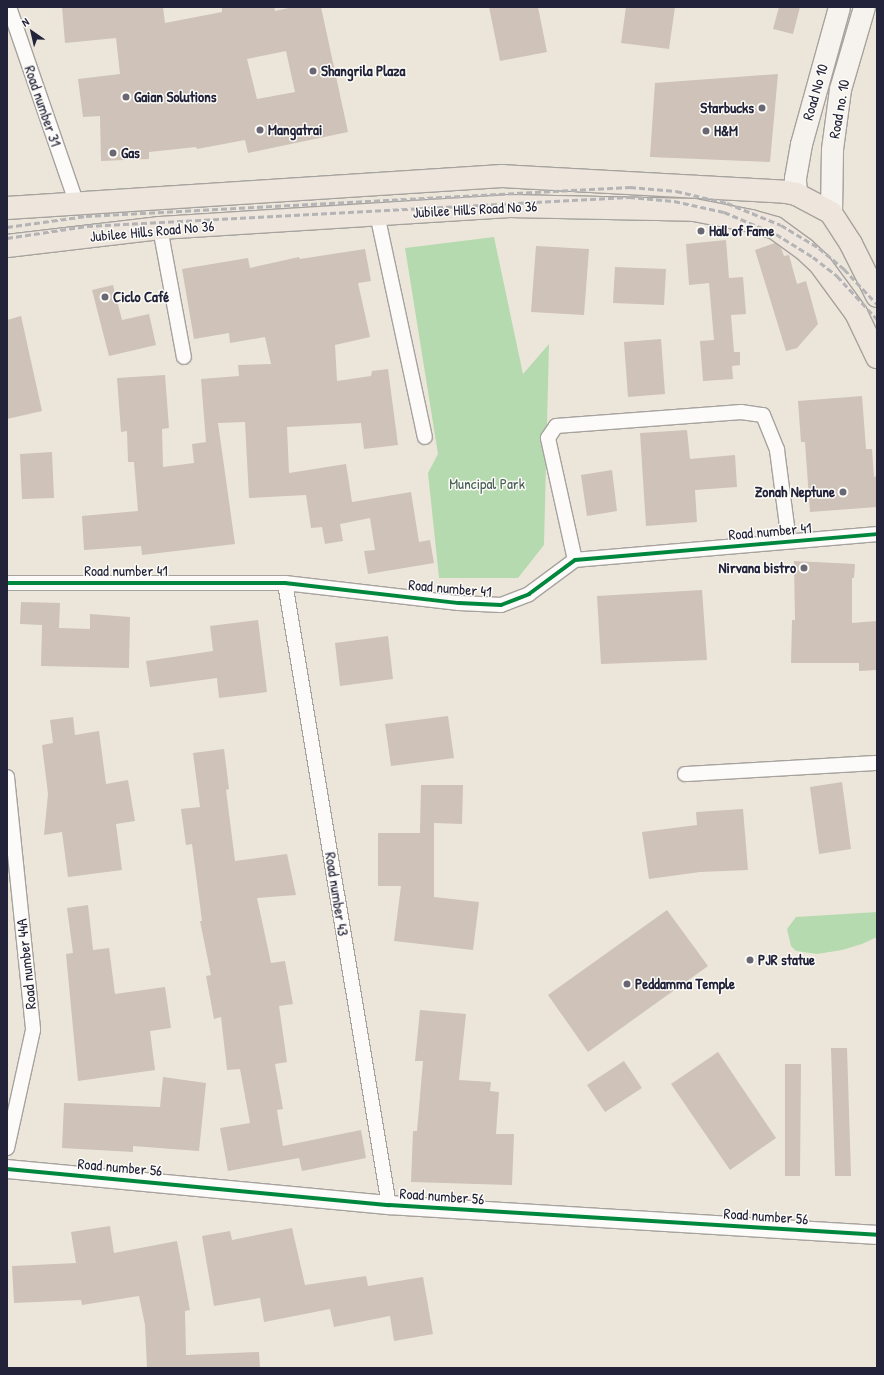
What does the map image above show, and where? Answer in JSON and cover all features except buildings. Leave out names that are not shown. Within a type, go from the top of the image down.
[{"type":"main road","name":"Road No 10","points":[[796,186],[801,144],[839,7]]},
{"type":"main road","name":"Road no. 10","points":[[831,213],[832,149],[840,89],[864,7]]},
{"type":"main road","points":[[801,144],[809,156],[816,158],[823,156],[832,149]]},
{"type":"main road","name":"Jubilee Hills Road No 36","points":[[7,208],[77,205],[304,187],[502,176],[796,186],[831,213]]},
{"type":"main road","points":[[304,187],[304,220]]},
{"type":"main road","name":"Jubilee Hills Road No 36","points":[[7,246],[160,228],[509,206],[590,206],[694,210],[751,221],[775,228],[820,264],[856,312],[877,357]]},
{"type":"main road","points":[[831,213],[850,244],[877,296]]},
{"type":"street","name":"Road number 31","points":[[9,7],[77,205]]},
{"type":"street","points":[[377,214],[426,437]]},
{"type":"street","points":[[160,228],[184,357]]},
{"type":"street","points":[[575,560],[548,438],[556,426],[741,412],[763,415],[777,450],[790,540]]},
{"type":"street","name":"Road number 41","points":[[7,583],[285,583],[459,603],[501,605],[529,594],[575,560],[790,540],[877,534]]},
{"type":"street","name":"Road number 43","points":[[285,583],[389,1205]]},
{"type":"street","points":[[685,774],[877,763]]},
{"type":"street","name":"Road number 44A","points":[[7,777],[33,1030],[7,1148]]},
{"type":"street","name":"Road number 56","points":[[7,1169],[389,1205],[877,1235]]},
{"type":"green space","name":"Muncipal Park","points":[[494,237],[523,374],[549,344],[544,545],[518,578],[439,578],[428,473],[438,454],[405,248]]},
{"type":"green space","points":[[877,912],[877,937],[862,944],[842,950],[817,954],[796,951],[791,946],[787,929],[796,917]]},
{"type":"railway","points":[[7,227],[86,216],[630,187],[676,191],[727,203],[781,225],[819,248],[844,269],[877,304]]},
{"type":"railway","points":[[7,238],[87,226],[629,197],[674,201],[724,212],[776,234],[813,257],[837,276],[877,319]]},
{"type":"cycle path","points":[[7,583],[285,583],[459,603],[501,605],[529,594],[575,560],[877,534]]},
{"type":"cycle path","points":[[7,1169],[389,1205],[877,1235]]},
{"type":"place","name":"Shangrila Plaza","points":[[313,71]]},
{"type":"place","name":"Gaian Solutions","points":[[126,97]]},
{"type":"place","name":"Starbucks","points":[[762,108]]},
{"type":"place","name":"Mangatrai","points":[[260,130]]},
{"type":"place","name":"H&M","points":[[706,131]]},
{"type":"place","name":"Gas","points":[[113,153]]},
{"type":"place","name":"Hall of Fame","points":[[701,231]]},
{"type":"place","name":"Ciclo Café","points":[[105,297]]},
{"type":"place","name":"Zonah Neptune","points":[[843,492]]},
{"type":"place","name":"Nirvana bistro","points":[[804,568]]},
{"type":"place","name":"PJR statue","points":[[750,960]]},
{"type":"place","name":"Peddamma Temple","points":[[627,984]]}]
